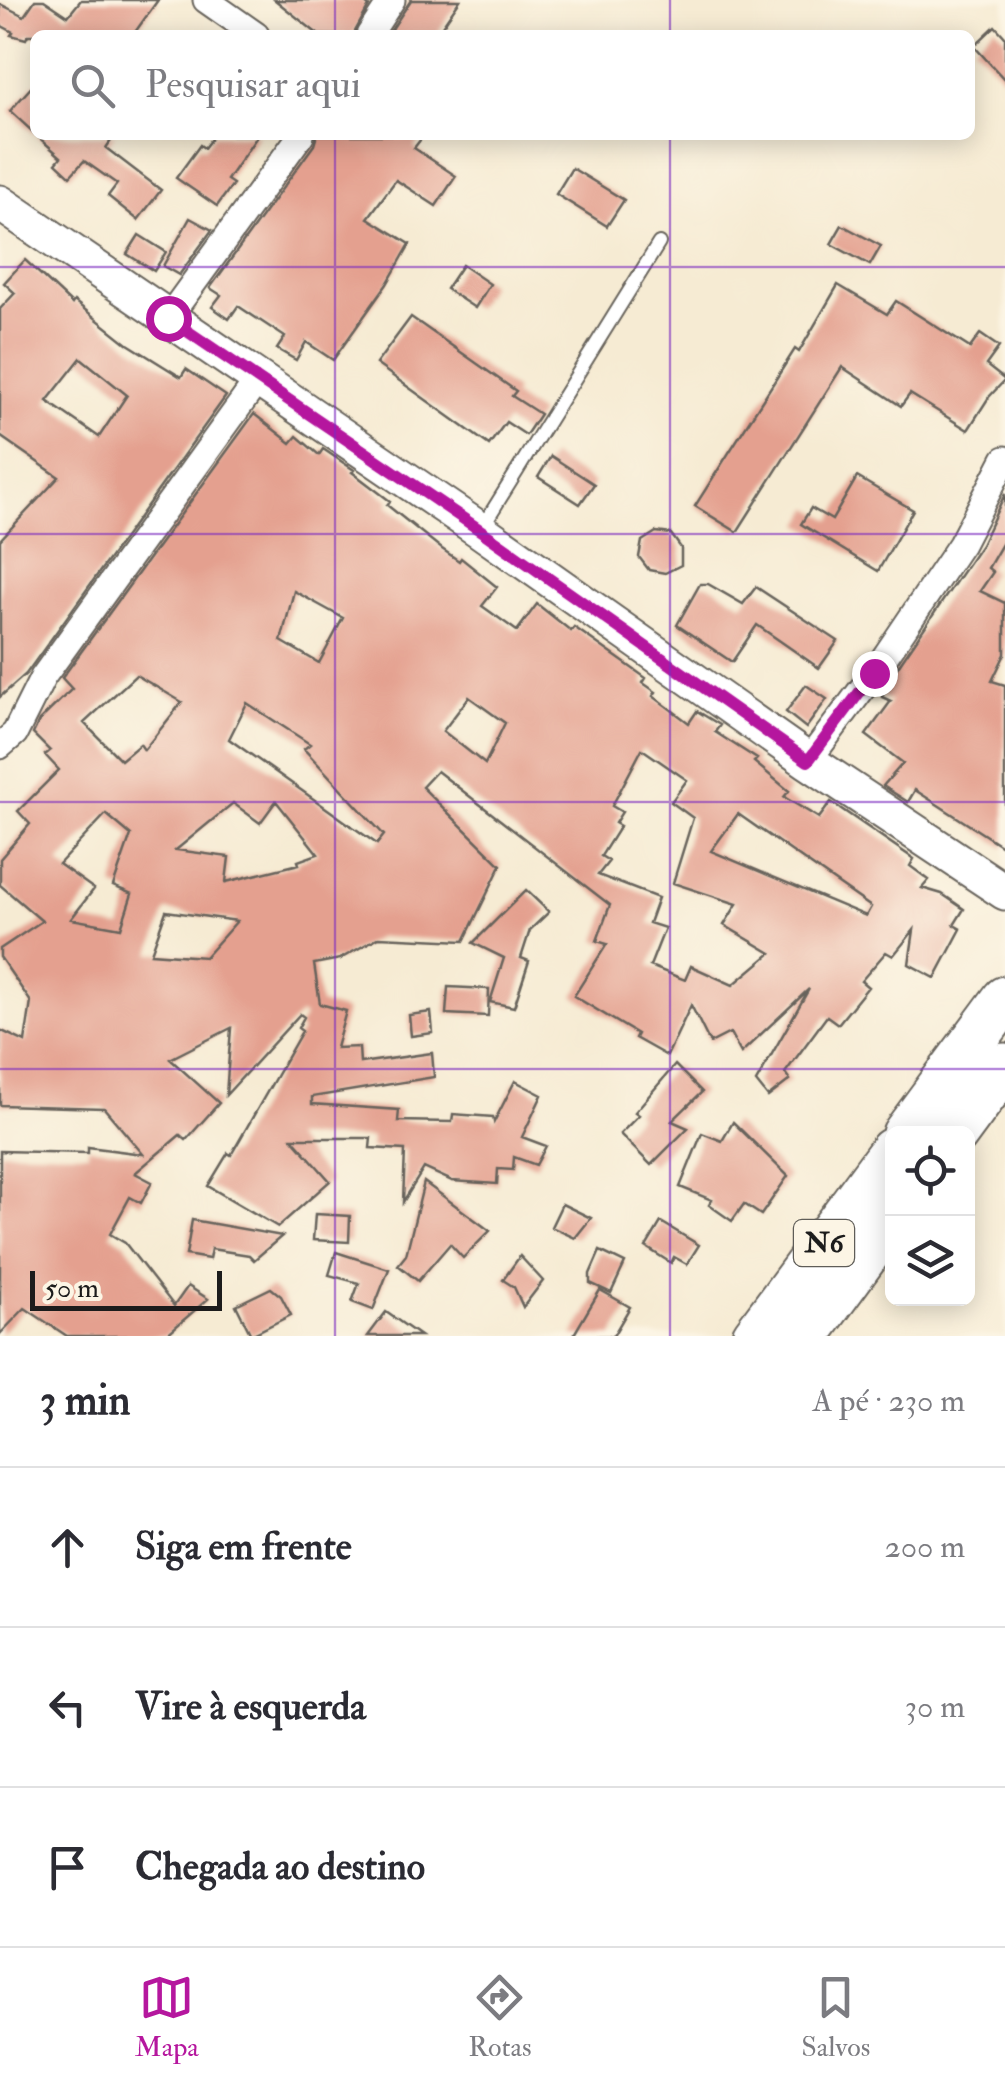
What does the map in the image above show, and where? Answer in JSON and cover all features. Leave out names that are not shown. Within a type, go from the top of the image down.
[{"type":"highway","points":[[912,1126],[1005,999]]},
{"type":"highway","points":[[961,1126],[1005,1066]]},
{"type":"highway","name":"N6","points":[[755,1336],[885,1160]]},
{"type":"highway","name":"N6","points":[[806,1336],[885,1229]]},
{"type":"street","points":[[206,0],[249,30]]},
{"type":"street","points":[[372,30],[392,0]]},
{"type":"street","points":[[168,318],[297,140]]},
{"type":"street","points":[[0,203],[480,530],[808,761],[1005,892]]},
{"type":"street","points":[[0,746],[16,732],[42,677],[258,380]]},
{"type":"street","points":[[808,761],[874,673],[960,544],[1005,459]]},
{"type":"lane","points":[[480,530],[659,243]]},
{"type":"building","points":[[35,0],[44,0],[68,16],[81,0],[158,0],[137,30],[30,30],[26,39],[11,35],[13,32],[0,25],[0,4],[24,16]]},
{"type":"building","points":[[275,0],[361,0],[369,6],[356,30],[313,30]]},
{"type":"building","points":[[411,0],[460,0],[439,30],[391,30]]},
{"type":"building","points":[[995,26],[1005,37],[1005,80],[975,47]]},
{"type":"building","points":[[30,89],[30,129],[10,111]]},
{"type":"building","points":[[42,140],[112,140],[106,148],[161,190],[138,220],[108,196],[117,184],[84,161],[70,176],[56,163],[61,157]]},
{"type":"building","points":[[210,140],[255,140],[227,180],[233,184],[217,206],[176,178],[200,145],[204,148]]},
{"type":"building","points":[[316,140],[420,140],[414,148],[456,176],[436,206],[396,180],[368,218],[410,244],[333,360],[306,342],[296,360],[277,349],[285,337],[238,306],[229,319],[212,307],[221,295],[210,288]]},
{"type":"building","points":[[572,168],[624,200],[607,226],[556,194]]},
{"type":"building","points":[[190,218],[212,230],[179,275],[163,266]]},
{"type":"building","points":[[842,225],[881,246],[870,265],[831,244]]},
{"type":"building","points":[[139,235],[166,252],[154,271],[127,254]]},
{"type":"building","points":[[25,260],[72,304],[74,301],[128,344],[181,377],[186,369],[226,396],[26,674],[0,697],[0,540],[59,477],[0,436],[0,309],[15,293],[4,283]],"holes":[[[81,358],[127,395],[99,437],[47,401]]]},
{"type":"building","points":[[462,265],[490,284],[475,308],[446,289]]},
{"type":"building","points":[[838,285],[887,314],[896,301],[970,348],[980,334],[999,347],[986,365],[1005,380],[968,430],[910,394],[901,406],[842,367],[737,532],[695,506],[795,349],[799,352]]},
{"type":"building","points":[[411,317],[516,391],[512,396],[540,414],[526,435],[506,422],[489,445],[376,364]]},
{"type":"building","points":[[254,414],[291,443],[297,436],[319,455],[323,449],[354,470],[390,501],[387,505],[497,587],[482,606],[517,631],[537,604],[571,631],[574,627],[646,678],[643,683],[656,692],[653,696],[689,723],[697,711],[720,725],[715,732],[757,759],[754,762],[789,791],[784,797],[819,818],[831,802],[914,859],[910,866],[929,880],[922,888],[942,894],[964,909],[954,925],[961,929],[935,978],[909,964],[914,930],[893,956],[886,952],[861,981],[868,987],[838,1024],[827,1016],[785,1073],[790,1080],[768,1097],[756,1082],[809,989],[741,1053],[730,1033],[710,1043],[691,1005],[667,1056],[635,1038],[637,1034],[574,996],[607,944],[597,941],[610,905],[437,771],[422,787],[501,865],[464,941],[379,937],[340,959],[314,964],[320,1004],[346,1011],[336,1048],[359,1047],[360,1063],[432,1053],[434,1077],[312,1097],[312,1104],[399,1110],[398,1121],[452,1122],[453,1114],[493,1117],[494,1122],[515,1081],[542,1095],[522,1137],[546,1146],[536,1165],[514,1157],[513,1170],[498,1169],[497,1184],[452,1181],[424,1168],[403,1202],[405,1150],[370,1148],[371,1138],[292,1138],[330,1181],[278,1227],[208,1186],[228,1153],[231,1155],[302,1031],[298,1028],[304,1017],[300,1014],[226,1095],[231,1028],[170,1059],[219,1103],[186,1140],[180,1135],[135,1173],[152,1182],[141,1203],[130,1197],[110,1234],[125,1243],[174,1306],[188,1286],[208,1299],[165,1336],[67,1336],[25,1308],[0,1334],[0,1151],[88,1153],[88,1147],[143,1154],[104,1108],[0,1105],[0,1030],[25,1042],[31,1002],[0,957],[0,949],[42,921],[0,885],[0,859],[30,824],[18,811],[59,770],[45,755],[50,751],[33,734],[39,721],[72,689],[62,678]],"holes":[[[294,591],[343,618],[319,663],[281,641]],[[136,675],[182,702],[144,750],[140,744],[121,760],[84,723]],[[469,697],[505,723],[485,764],[443,731]],[[247,703],[310,744],[304,749],[384,835],[377,844],[229,739]],[[642,749],[687,780],[671,802],[693,818],[673,883],[737,904],[724,925],[771,953],[733,985],[691,966],[685,980],[650,966],[665,928],[649,923],[658,898],[598,875],[609,861],[601,856],[620,826],[615,823],[622,812],[612,806]],[[276,801],[318,854],[298,861],[299,864],[226,882],[229,857],[176,850],[233,803],[260,823]],[[106,814],[131,835],[113,886],[132,894],[121,928],[71,919],[94,889],[59,864]],[[738,814],[871,907],[866,916],[711,851]],[[166,911],[237,921],[205,957],[151,953]]]},
{"type":"building","points":[[551,456],[594,484],[580,504],[538,477]]},
{"type":"building","points":[[857,477],[913,510],[878,571],[801,524],[811,508],[832,520]]},
{"type":"building","points":[[1005,494],[1005,539],[988,568],[993,572],[980,591],[1005,603],[1005,654],[992,681],[1005,685],[1005,848],[915,790],[908,802],[883,786],[903,763],[866,735],[891,701],[882,697],[890,678],[981,545]]},
{"type":"building","points":[[656,532],[671,534],[681,548],[681,565],[665,573],[649,570],[639,557],[642,541]]},
{"type":"building","points":[[700,584],[708,584],[743,604],[756,587],[838,641],[819,668],[757,625],[732,662],[677,625]]},
{"type":"building","points":[[806,685],[827,699],[806,728],[786,712]]},
{"type":"building","points":[[526,890],[549,912],[530,930],[521,958],[529,961],[514,1007],[490,1002],[504,958],[473,943]]},
{"type":"building","points":[[448,987],[489,989],[488,1016],[446,1014]]},
{"type":"building","points":[[431,1012],[433,1033],[411,1036],[409,1015]]},
{"type":"building","points":[[675,1065],[702,1092],[672,1121],[688,1128],[651,1165],[620,1134],[639,1115],[635,1112]]},
{"type":"building","points":[[733,1122],[788,1176],[761,1215],[744,1204],[732,1221],[709,1205],[712,1200],[680,1187],[702,1133],[722,1141]]},
{"type":"building","points":[[424,1182],[490,1231],[463,1258],[450,1244],[418,1281],[398,1265],[406,1255]]},
{"type":"building","points":[[562,1204],[591,1218],[575,1238],[551,1227]]},
{"type":"building","points":[[315,1214],[350,1216],[349,1242],[313,1240]]},
{"type":"building","points":[[192,1220],[282,1236],[254,1260],[249,1255],[211,1249],[209,1259],[186,1255]]},
{"type":"building","points":[[661,1222],[699,1245],[687,1264],[674,1257],[671,1263],[646,1247]]},
{"type":"building","points":[[600,1251],[625,1263],[611,1293],[590,1283]]},
{"type":"building","points":[[336,1252],[389,1269],[373,1310],[352,1302],[359,1283],[329,1275]]},
{"type":"building","points":[[520,1256],[543,1281],[523,1307],[514,1287],[503,1280]]},
{"type":"building","points":[[271,1288],[281,1296],[291,1315],[251,1335],[236,1305]]},
{"type":"building","points":[[600,1290],[630,1307],[613,1336],[573,1336]]},
{"type":"building","points":[[386,1312],[420,1336],[368,1336]]},
{"type":"route","points":[[168,318],[480,530],[808,761],[874,673]]}]
